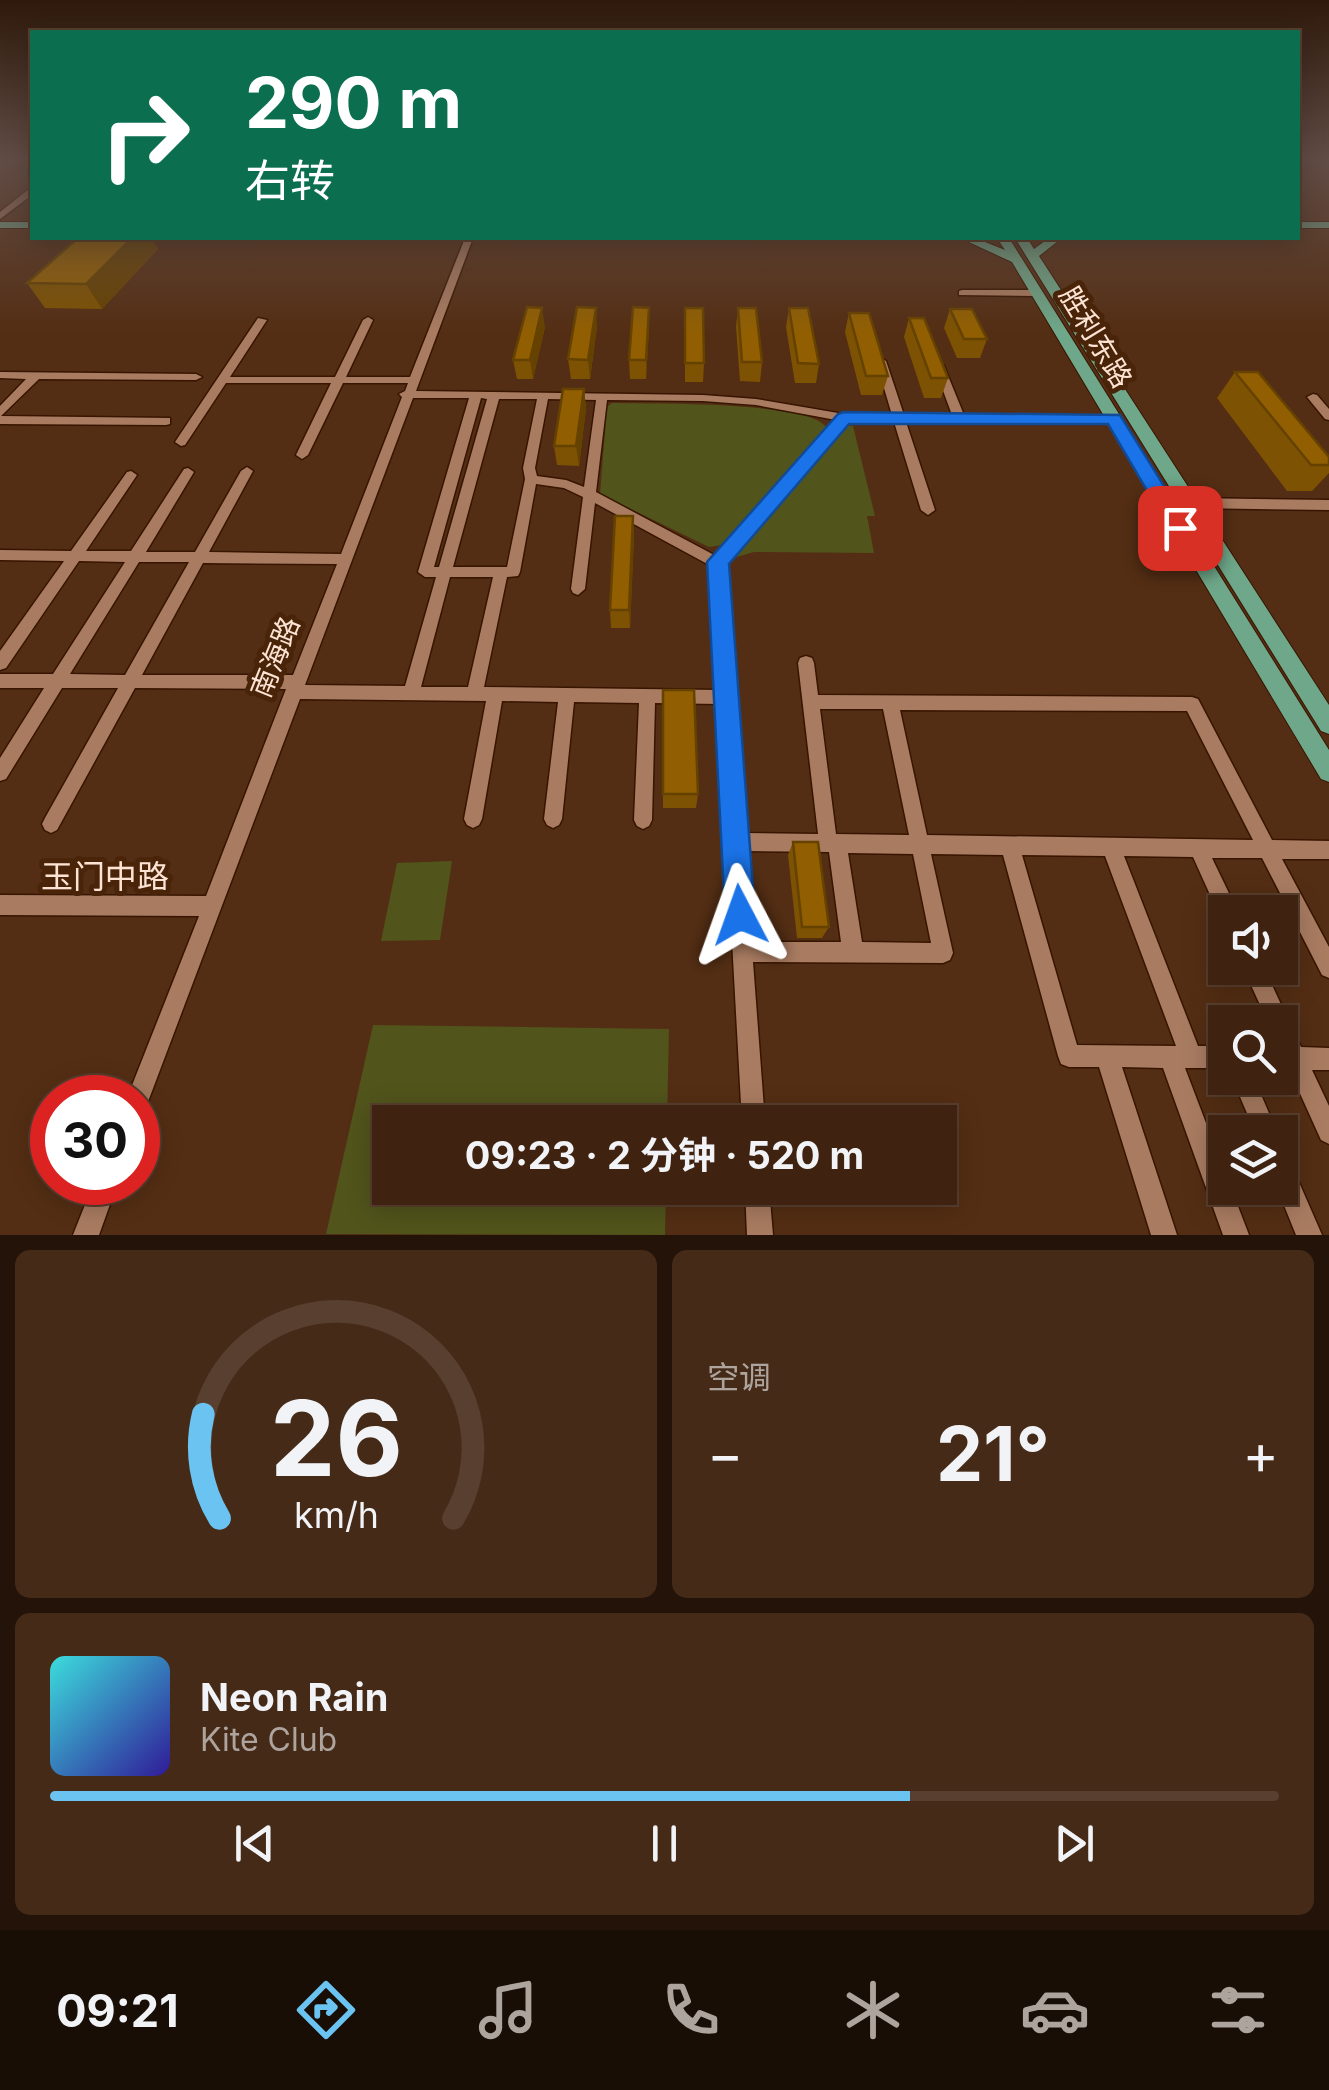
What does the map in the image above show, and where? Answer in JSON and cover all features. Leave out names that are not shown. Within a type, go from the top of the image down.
[{"type":"main road","points":[[0,225],[30,225]]},
{"type":"main road","points":[[1300,226],[1329,225]]},
{"type":"main road","points":[[0,234],[30,234]]},
{"type":"main road","points":[[972,240],[1025,258],[1053,240]]},
{"type":"main road","name":"胜利东路","points":[[1005,240],[1025,258],[1190,503],[1329,724]]},
{"type":"main road","name":"胜利东路","points":[[1021,240],[1037,293],[1329,770]]},
{"type":"street","name":"南海路","points":[[147,1075],[467,240]]},
{"type":"street","points":[[962,293],[1037,293]]},
{"type":"street","points":[[181,442],[262,320]]},
{"type":"street","points":[[302,455],[368,320]]},
{"type":"street","points":[[878,350],[928,510]]},
{"type":"street","points":[[933,352],[960,418]]},
{"type":"street","points":[[0,376],[196,376]]},
{"type":"street","points":[[0,416],[36,376]]},
{"type":"street","points":[[223,380],[338,380],[476,395],[756,402],[844,418],[1113,419]]},
{"type":"street","points":[[476,395],[425,572],[513,572],[543,396]]},
{"type":"street","points":[[411,693],[494,395]]},
{"type":"street","points":[[578,590],[602,396]]},
{"type":"street","points":[[1313,397],[1329,416]]},
{"type":"street","points":[[0,416],[166,421]]},
{"type":"street","points":[[752,1105],[718,562],[844,418]]},
{"type":"street","points":[[50,824],[247,471]]},
{"type":"street","points":[[0,772],[188,472]]},
{"type":"street","points":[[0,664],[132,476]]},
{"type":"street","points":[[531,479],[566,484],[589,494],[718,562]]},
{"type":"street","points":[[1190,503],[1329,505]]},
{"type":"street","points":[[0,574],[7,555],[345,559]]},
{"type":"street","points":[[475,694],[501,572]]},
{"type":"street","points":[[806,663],[852,953]]},
{"type":"street","points":[[0,681],[727,697]]},
{"type":"street","points":[[473,819],[494,694]]},
{"type":"street","points":[[553,819],[568,695]]},
{"type":"street","points":[[643,820],[646,696]]},
{"type":"street","points":[[810,702],[1192,704],[1329,968]]},
{"type":"street","points":[[743,952],[943,953],[890,702]]},
{"type":"street","points":[[736,842],[1329,850]]},
{"type":"street","points":[[1010,846],[1069,1056],[1208,1058]]},
{"type":"street","points":[[1111,847],[1236,1235]]},
{"type":"street","points":[[1198,848],[1220,895]]},
{"type":"street","name":"玉门中路","points":[[0,905],[210,906]]},
{"type":"street","points":[[1107,1056],[1164,1235]]},
{"type":"street","points":[[1298,1058],[1329,1058]]},
{"type":"street","points":[[1298,1076],[1329,1132]]},
{"type":"street","points":[[86,1235],[97,1205]]},
{"type":"street","points":[[759,1205],[760,1235]]},
{"type":"street","points":[[1297,1205],[1310,1235]]},
{"type":"green space","points":[[612,403],[760,408],[790,412],[826,427],[721,545],[709,547],[600,494],[607,407]]},
{"type":"green space","points":[[843,425],[853,426],[875,516],[867,516],[874,553],[754,552],[730,559]]},
{"type":"green space","points":[[452,861],[440,940],[381,941],[397,863]]},
{"type":"green space","points":[[373,1025],[669,1029],[667,1105],[372,1105],[372,1205],[666,1205],[665,1235],[326,1234]]},
{"type":"building","points":[[76,240],[130,240],[86,284],[27,283]]},
{"type":"building","points":[[527,307],[542,308],[530,360],[513,360]]},
{"type":"building","points":[[577,307],[596,308],[588,360],[568,359]]},
{"type":"building","points":[[633,307],[649,308],[646,360],[629,360]]},
{"type":"building","points":[[685,308],[703,308],[704,363],[685,363]]},
{"type":"building","points":[[738,308],[756,308],[762,362],[742,362]]},
{"type":"building","points":[[789,308],[808,308],[819,364],[798,363]]},
{"type":"building","points":[[950,309],[972,309],[987,339],[964,339]]},
{"type":"building","points":[[849,313],[869,313],[888,376],[866,376]]},
{"type":"building","points":[[909,318],[924,318],[948,378],[931,378]]},
{"type":"building","points":[[1235,372],[1258,372],[1329,457],[1329,465],[1311,465]]},
{"type":"building","points":[[563,389],[584,389],[576,446],[554,446]]},
{"type":"building","points":[[615,516],[633,516],[629,610],[610,610]]},
{"type":"building","points":[[663,690],[694,690],[698,794],[663,794]]},
{"type":"building","points":[[793,842],[818,842],[829,927],[802,927]]},
{"type":"route","points":[[740,915],[718,562],[844,418],[1113,419],[1180,528]]}]
